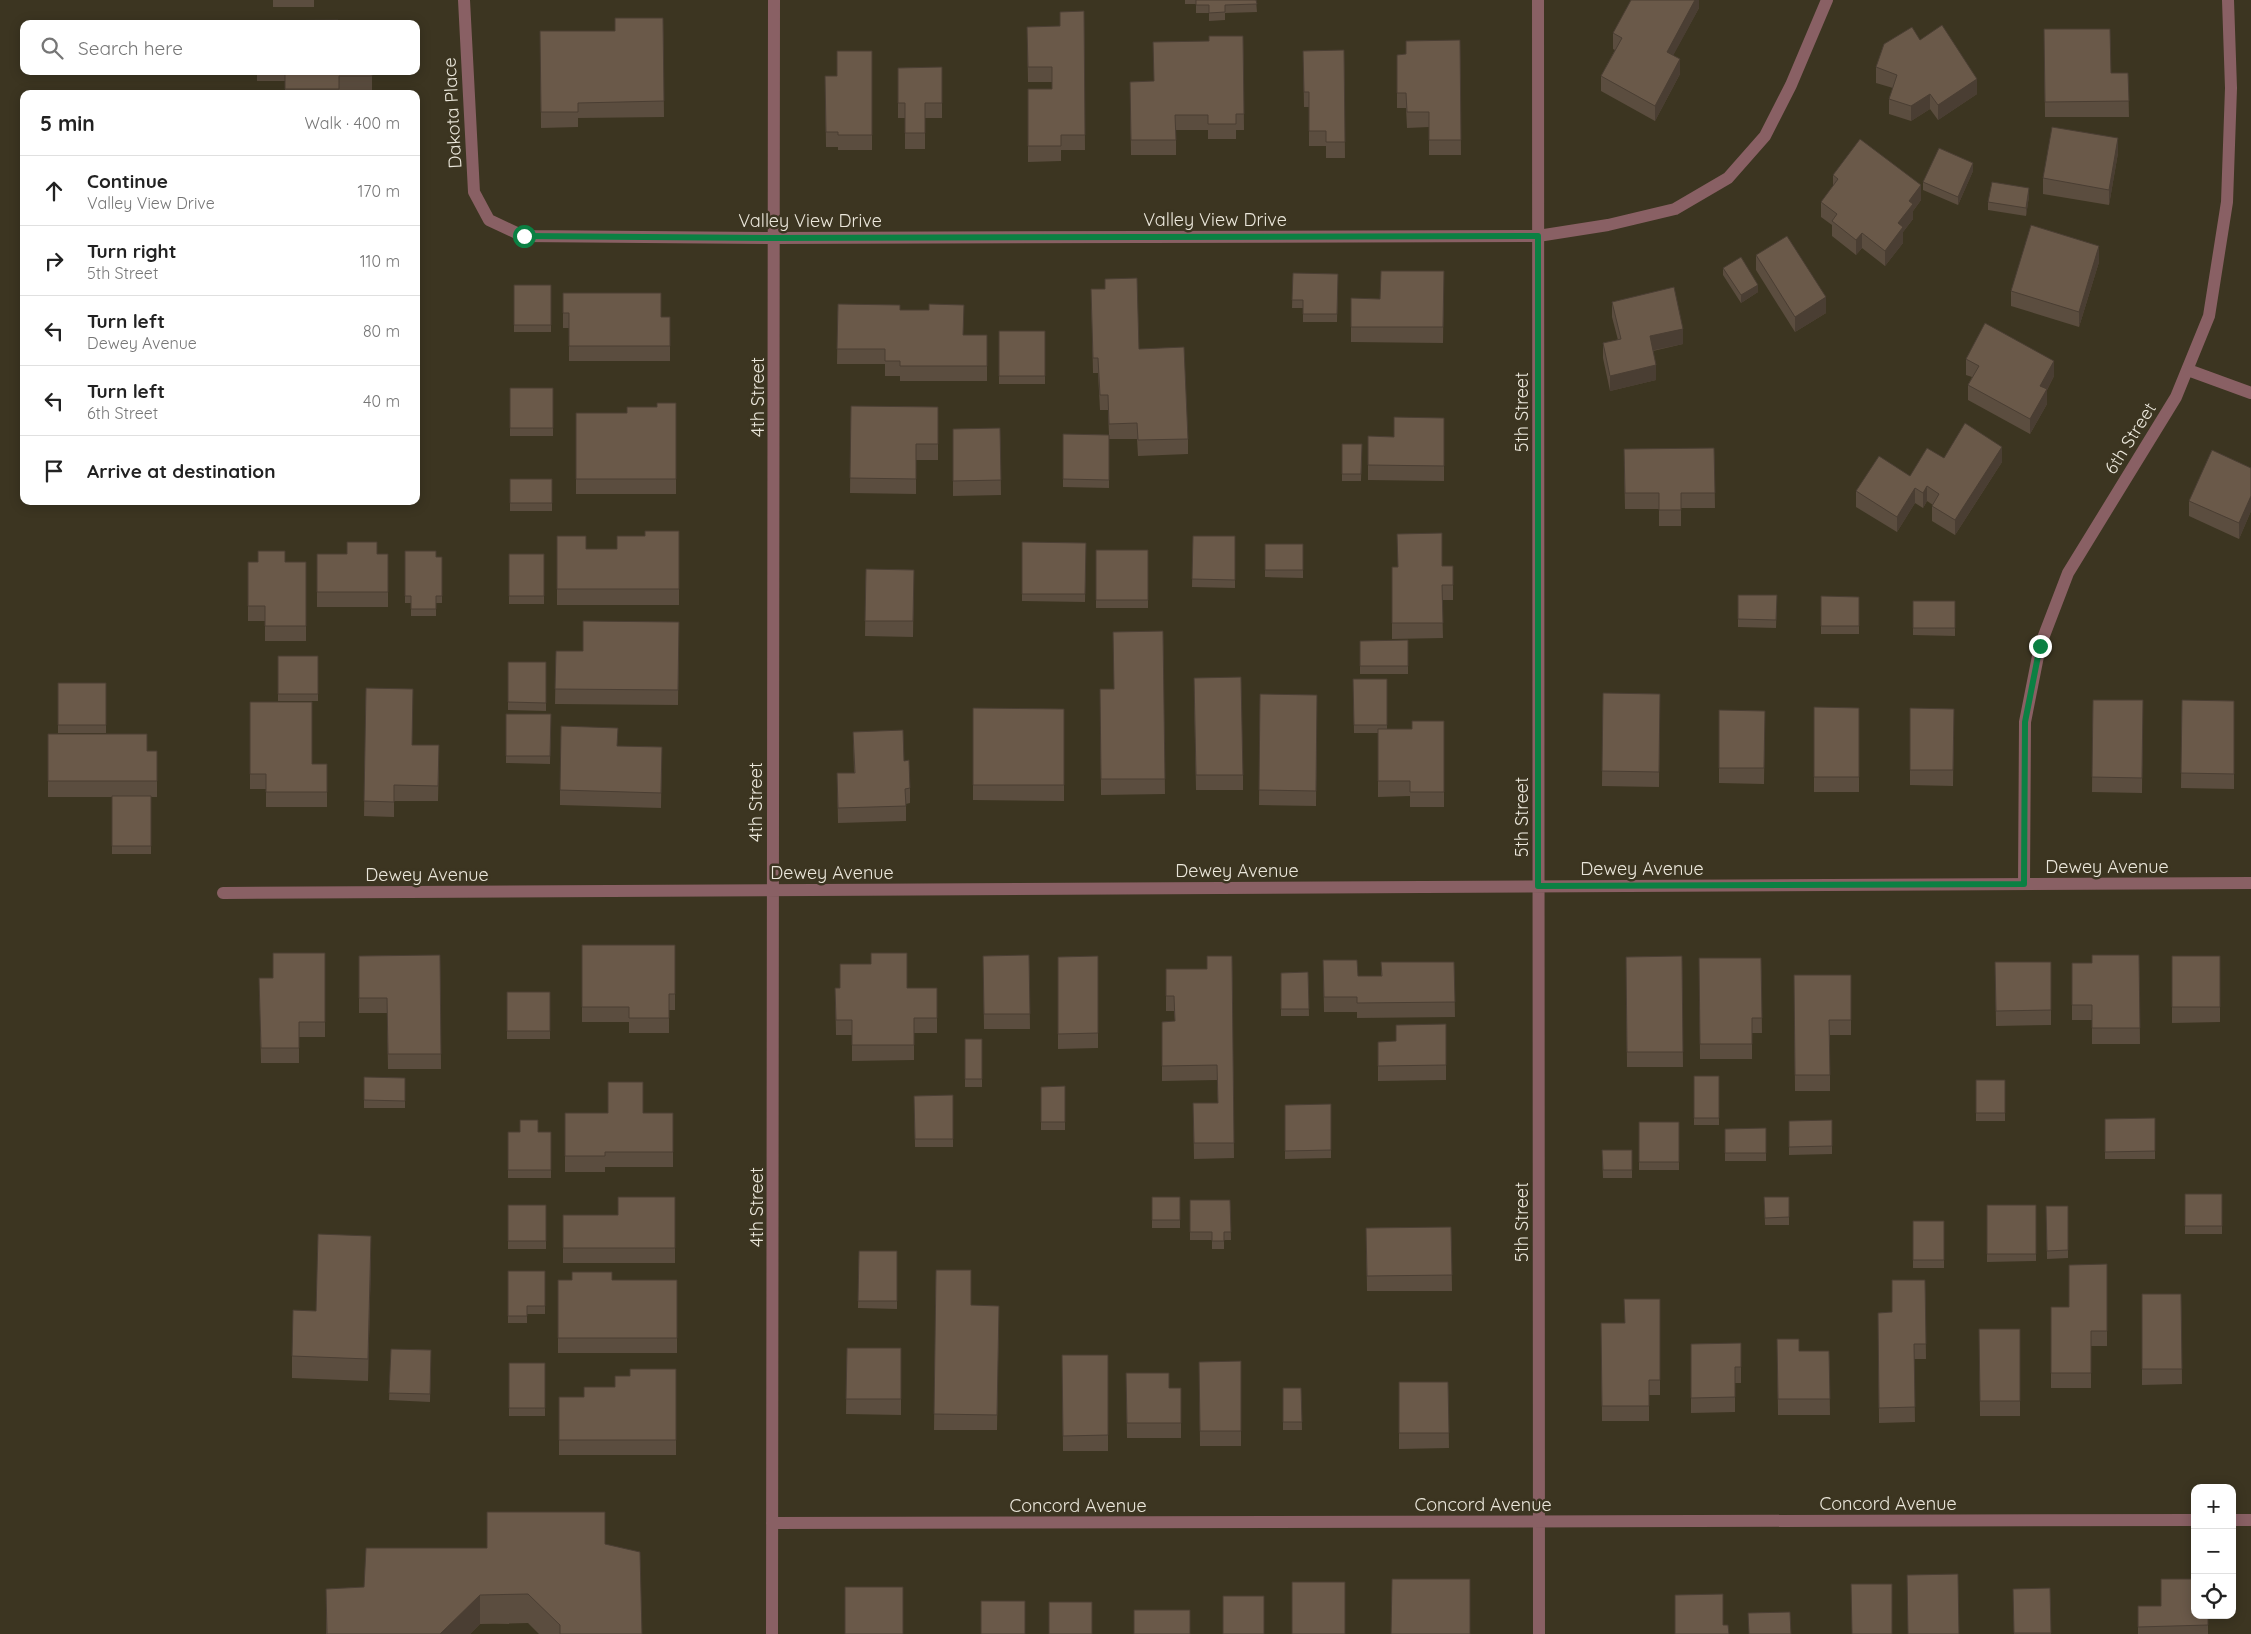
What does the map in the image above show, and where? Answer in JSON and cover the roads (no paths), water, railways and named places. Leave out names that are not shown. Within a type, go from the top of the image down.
[{"type":"street","name":"Dakota Place","points":[[464,0],[474,192],[490,220]]},
{"type":"street","name":"4th Street","points":[[772,1634],[774,0]]},
{"type":"street","name":"5th Street","points":[[1538,0],[1538,1634]]},
{"type":"street","name":"Valley View Drive","points":[[490,220],[524,236],[775,238],[1538,236],[1608,225],[1675,209],[1728,178],[1765,136],[1791,85],[1827,0]]},
{"type":"street","name":"6th Street","points":[[2024,884],[2025,722],[2040,646],[2068,573],[2176,397],[2209,316],[2227,202],[2231,88],[2228,0]]},
{"type":"street","points":[[2188,370],[2251,393]]},
{"type":"street","name":"Dewey Avenue","points":[[223,892],[2251,882]]},
{"type":"street","name":"Concord Avenue","points":[[772,1523],[2191,1520]]},
{"type":"street","points":[[2236,1520],[2251,1520]]}]
